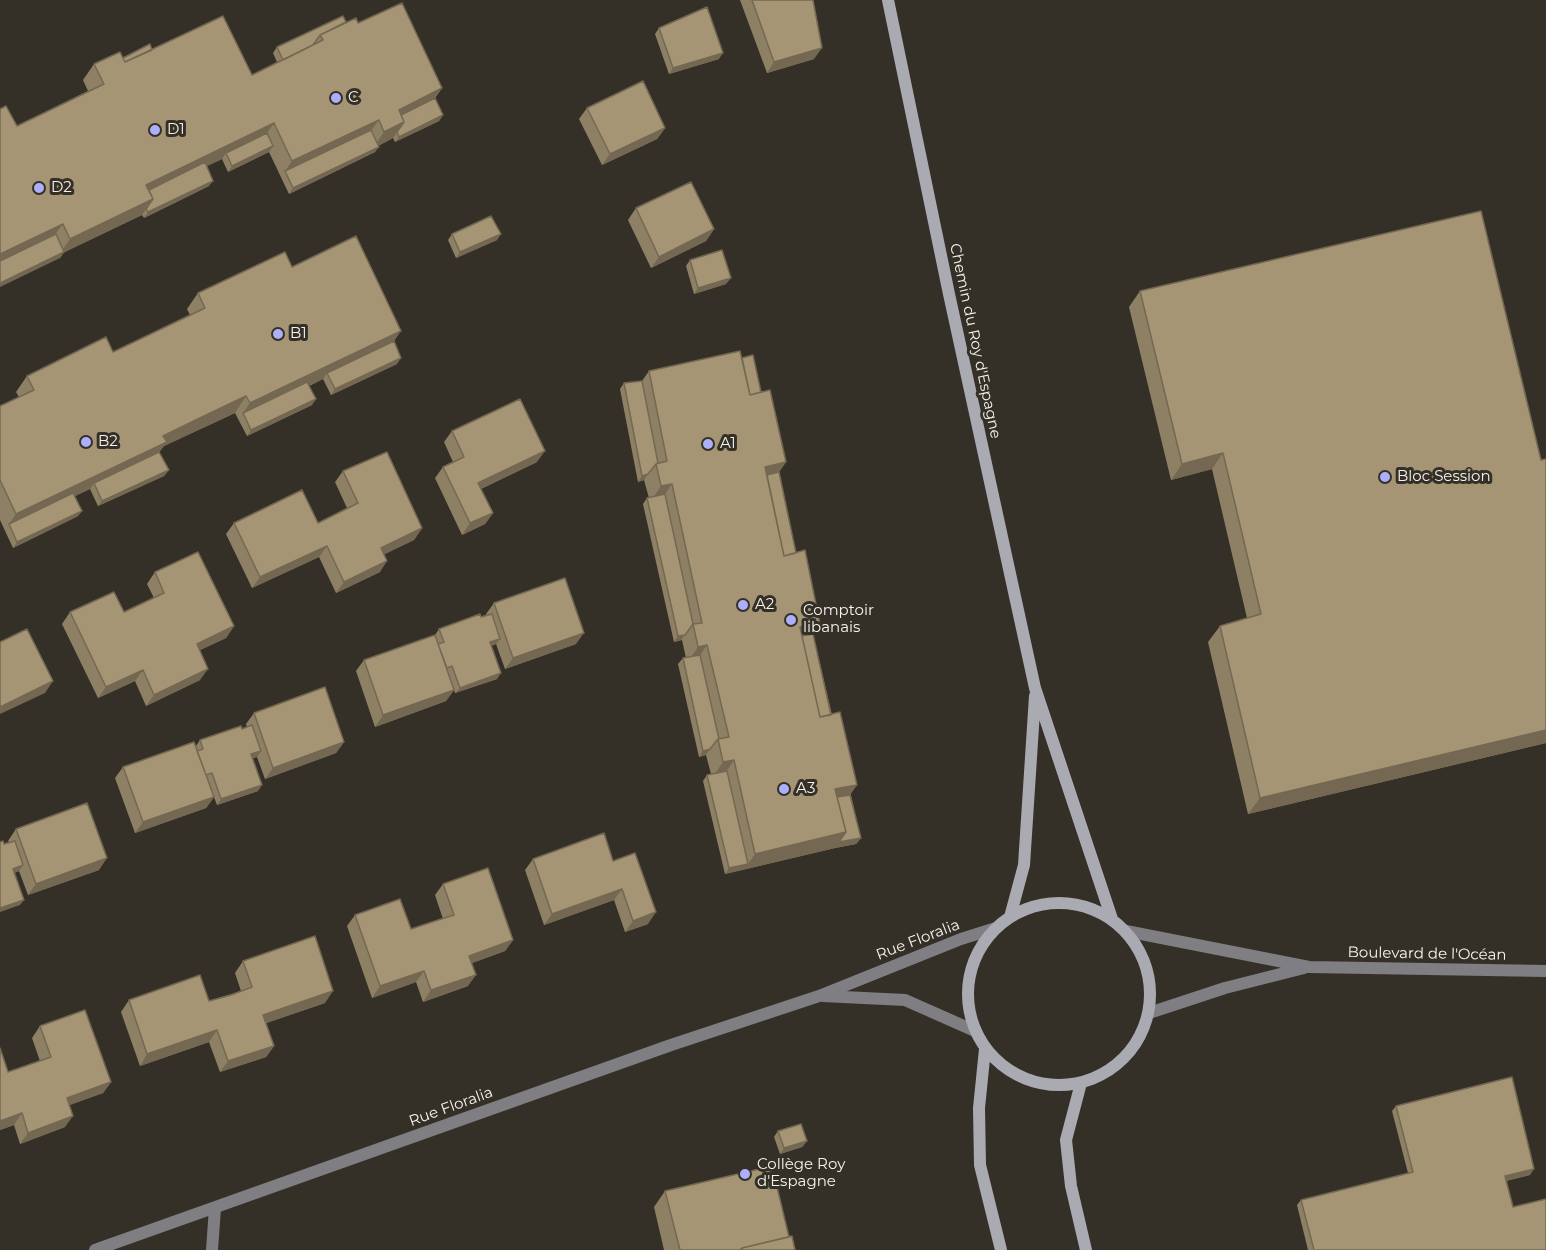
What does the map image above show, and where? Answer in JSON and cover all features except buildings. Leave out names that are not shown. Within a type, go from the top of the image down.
[{"type":"street","name":"Chemin du Roy d'Espagne","points":[[888,0],[1035,688],[1112,919]]},
{"type":"street","name":"Chemin du Roy d'Espagne","points":[[1010,917],[1024,865],[1035,688]]},
{"type":"street","points":[[1061,903],[1088,907],[1112,919],[1126,931],[1143,955],[1150,984],[1149,1013],[1141,1038],[1126,1058],[1105,1074],[1081,1083],[1054,1086],[1028,1081],[1005,1068],[985,1049],[975,1031],[968,1004],[969,975],[979,950],[996,928],[1010,917],[1035,906],[1061,903]]},
{"type":"street","name":"Rue Floralia","points":[[95,1250],[660,1049],[819,996],[961,939],[996,928]]},
{"type":"street","name":"Boulevard de l'Océan","points":[[1126,931],[1308,967],[1546,971]]},
{"type":"street","name":"Boulevard de l'Océan","points":[[1149,1013],[1225,988],[1308,967]]},
{"type":"street","name":"Rue Floralia","points":[[819,996],[905,1000],[975,1031]]},
{"type":"street","points":[[985,1049],[979,1108],[980,1165],[1001,1250]]},
{"type":"street","points":[[1081,1083],[1066,1140],[1071,1186],[1086,1250]]},
{"type":"street","points":[[212,1250],[215,1208]]},
{"type":"place","name":"C","points":[[336,98]]},
{"type":"place","name":"D1","points":[[155,130]]},
{"type":"place","name":"D2","points":[[39,188]]},
{"type":"place","name":"B1","points":[[278,334]]},
{"type":"place","name":"B2","points":[[86,442]]},
{"type":"place","name":"A1","points":[[708,444]]},
{"type":"place","name":"Bloc Session","points":[[1385,477]]},
{"type":"place","name":"A2","points":[[743,605]]},
{"type":"place","name":"Comptoir libanais","points":[[791,620]]},
{"type":"place","name":"A3","points":[[784,789]]},
{"type":"place","name":"Collège Roy d'Espagne","points":[[745,1174]]}]
